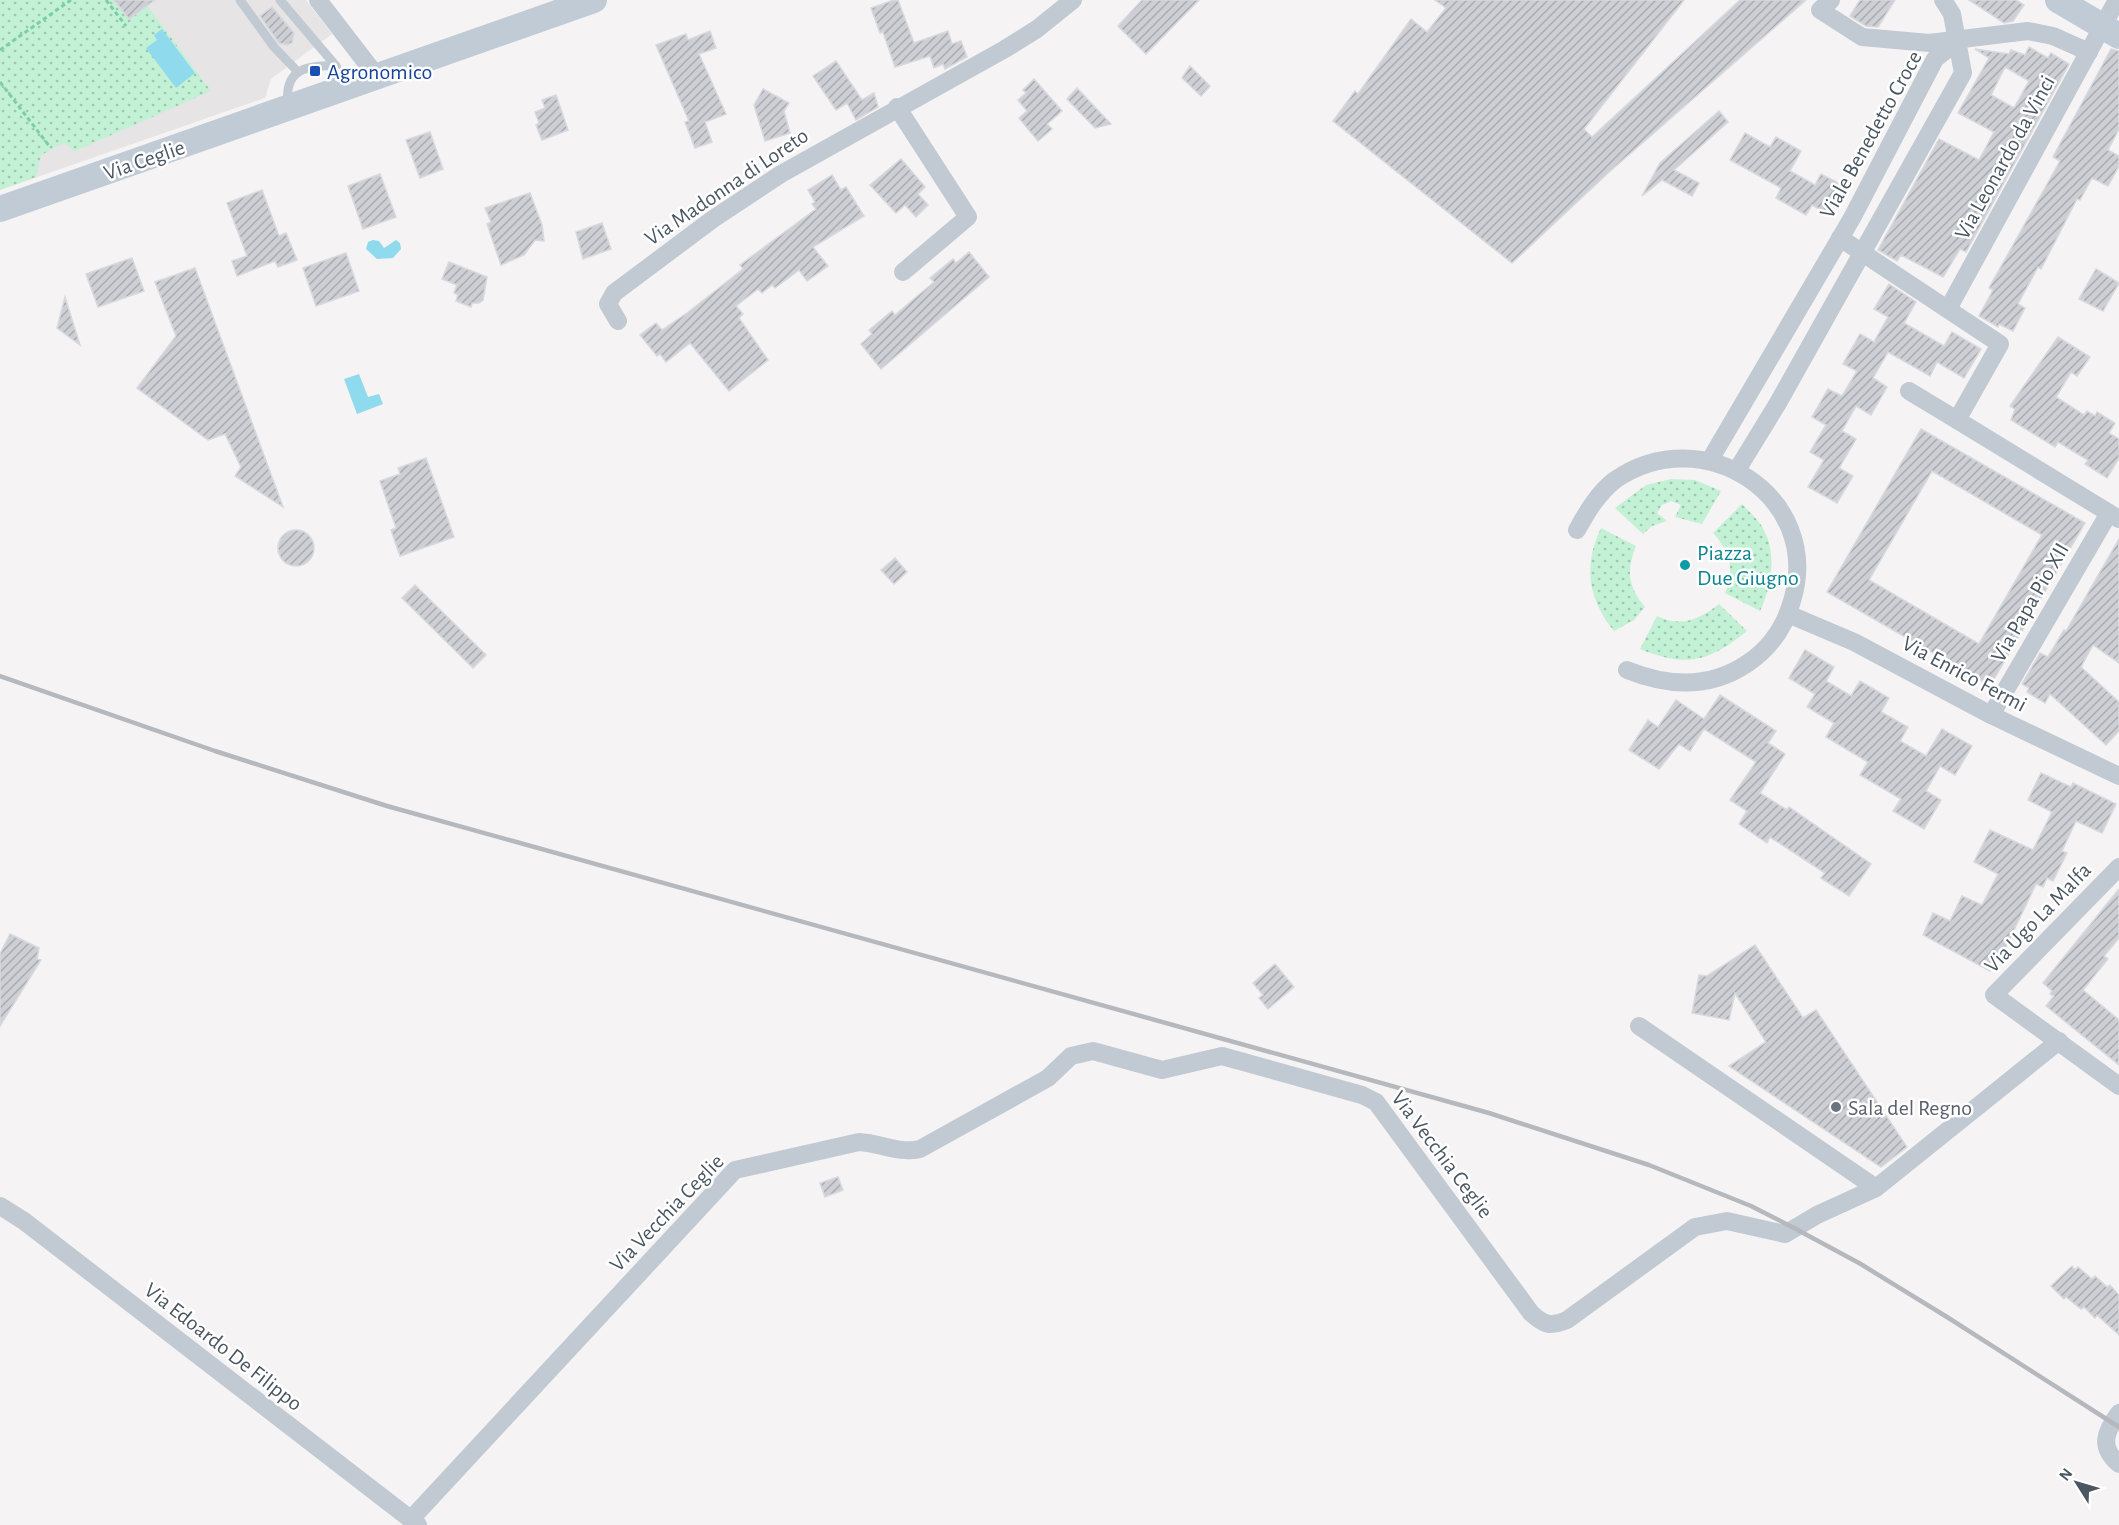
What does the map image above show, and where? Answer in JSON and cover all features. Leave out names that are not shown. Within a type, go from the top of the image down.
[{"type":"main road","points":[[340,78],[378,78],[594,0]]},
{"type":"main road","points":[[2058,0],[2111,31]]},
{"type":"main road","name":"Via Ceglie","points":[[0,209],[288,110],[340,78]]},
{"type":"street","points":[[318,0],[378,78]]},
{"type":"street","name":"Via Madonna di Loreto","points":[[618,321],[609,304],[614,293],[742,200],[897,107],[1005,49],[1037,29],[1073,0]]},
{"type":"street","points":[[1831,0],[1820,10],[1862,37],[1929,43],[2028,31],[2053,36],[2089,52]]},
{"type":"street","points":[[1943,0],[1952,14],[1958,41]]},
{"type":"street","name":"Via Leonardo da Vinci","points":[[1948,309],[2089,52],[2111,31],[2117,0]]},
{"type":"street","name":"Viale Benedetto Croce","points":[[1710,460],[1840,238],[1935,59],[1958,41],[1963,73],[1778,403],[1737,470]]},
{"type":"street","points":[[897,107],[968,217],[903,272]]},
{"type":"street","points":[[1840,238],[2000,344],[1957,420]]},
{"type":"street","points":[[1909,391],[2114,516]]},
{"type":"street","points":[[1577,530],[1591,505],[1613,481],[1636,467],[1657,460],[1680,457],[1710,460],[1737,470],[1764,490],[1778,507],[1789,528],[1797,571],[1788,614],[1775,636],[1757,656],[1722,677],[1698,683],[1671,684],[1627,670]]},
{"type":"street","name":"Via Papa Pio XII","points":[[1990,715],[2114,516]]},
{"type":"street","name":"Via Enrico Fermi","points":[[1788,614],[1854,642],[1990,715],[2119,776]]},
{"type":"street","name":"Via Ugo La Malfa","points":[[2059,1041],[1994,995],[2119,867]]},
{"type":"street","points":[[1639,1026],[1876,1188]]},
{"type":"street","points":[[2059,1041],[2119,1086]]},
{"type":"street","name":"Via Vecchia Ceglie","points":[[414,1522],[735,1170],[858,1142],[873,1143],[904,1152],[920,1149],[1048,1078],[1063,1062],[1080,1053],[1105,1052],[1148,1068],[1162,1070],[1222,1056],[1362,1095],[1376,1102],[1532,1313],[1542,1323],[1553,1326],[1567,1320],[1695,1227],[1728,1221],[1785,1234],[1817,1215],[1876,1188],[2059,1041]]},
{"type":"street","name":"Via Edoardo De Filippo","points":[[0,1206],[24,1221],[394,1509],[414,1522]]},
{"type":"street","points":[[2119,1413],[2104,1441],[2107,1450],[2119,1464]]},
{"type":"lane","points":[[240,0],[274,46],[298,72]]},
{"type":"lane","points":[[279,0],[340,78]]},
{"type":"lane","points":[[288,110],[286,88],[298,72],[316,65],[340,78]]},
{"type":"path","points":[[0,50],[71,0]]},
{"type":"path","points":[[106,0],[126,26]]},
{"type":"path","points":[[0,82],[50,147]]},
{"type":"shaded area","points":[[0,0],[306,0],[332,34],[271,79],[265,98],[0,190]]},
{"type":"green space","points":[[0,0],[143,0],[211,91],[75,151],[64,143],[41,155],[36,177],[0,190]]},
{"type":"green space","points":[[1671,479],[1695,480],[1721,491],[1702,524],[1675,517],[1681,505],[1671,501],[1662,505],[1657,513],[1667,521],[1652,526],[1643,534],[1615,508],[1646,485]]},
{"type":"green space","points":[[1742,504],[1761,525],[1770,546],[1770,579],[1760,611],[1725,593],[1730,576],[1729,561],[1713,533]]},
{"type":"green space","points":[[1601,528],[1636,546],[1630,578],[1635,592],[1645,607],[1634,620],[1614,631],[1598,607],[1591,581],[1592,555]]},
{"type":"green space","points":[[1719,604],[1747,631],[1721,650],[1696,659],[1684,660],[1671,659],[1640,649],[1657,616],[1674,621],[1690,620],[1705,614]]},
{"type":"water","points":[[162,29],[195,73],[176,88],[146,48],[157,40],[154,35]]},
{"type":"water","points":[[396,240],[400,243],[401,249],[393,258],[377,259],[366,249],[368,242],[379,241],[384,248]]},
{"type":"water","points":[[359,374],[368,397],[379,394],[383,404],[357,414],[344,379]]},
{"type":"building","points":[[114,0],[155,0],[129,19]]},
{"type":"building","points":[[898,0],[914,43],[948,31],[952,44],[961,41],[967,57],[945,69],[943,64],[934,68],[930,56],[895,67],[883,32],[880,33],[871,8]]},
{"type":"building","points":[[1142,0],[1199,0],[1146,54],[1118,26]]},
{"type":"building","points":[[1435,0],[1684,0],[1584,129],[1592,137],[1740,0],[1806,0],[1608,173],[1512,263],[1333,121],[1355,91],[1358,94],[1411,19],[1427,32],[1446,8]]},
{"type":"building","points":[[1860,0],[1895,0],[1878,27],[1866,26],[1850,16]]},
{"type":"building","points":[[1969,0],[2016,0],[2024,5],[2013,21],[2004,23]]},
{"type":"building","points":[[272,7],[294,33],[292,43],[287,45],[279,43],[260,16]]},
{"type":"building","points":[[710,31],[716,48],[699,54],[726,114],[705,122],[712,142],[695,148],[685,122],[689,121],[656,45],[686,34],[688,40]]},
{"type":"building","points":[[2029,47],[2048,58],[2051,53],[2069,64],[1966,252],[1960,249],[1943,277],[1901,255],[1897,261],[1878,250],[1939,139],[1979,160],[1994,132],[1958,113],[1989,58],[1975,49],[2009,54],[2011,50],[2025,55]],"holes":[[[2005,67],[2029,81],[2014,108],[1991,95]]]},
{"type":"building","points":[[2111,49],[2119,51],[2119,129],[2108,150],[2119,156],[2119,166],[2108,186],[2092,178],[2080,200],[2077,199],[2041,269],[2038,267],[2018,304],[2025,308],[2013,331],[1999,324],[1998,327],[1979,316],[1993,290],[1989,288],[2060,161],[2053,157]]},
{"type":"building","points":[[836,61],[862,100],[874,93],[878,107],[856,120],[847,103],[836,110],[813,76]]},
{"type":"building","points":[[1190,66],[1210,86],[1201,96],[1182,78]]},
{"type":"building","points":[[1034,79],[1062,111],[1047,124],[1052,129],[1038,141],[1019,118],[1027,111],[1018,100],[1026,93],[1023,90]]},
{"type":"building","points":[[1077,88],[1111,124],[1095,128],[1067,99]]},
{"type":"building","points":[[763,89],[789,103],[784,111],[790,133],[765,141],[754,105]]},
{"type":"building","points":[[556,95],[568,130],[542,140],[536,125],[539,123],[535,112],[545,108],[542,100]]},
{"type":"building","points":[[1719,111],[1728,122],[1674,170],[1699,183],[1692,196],[1662,180],[1642,196],[1660,163]]},
{"type":"building","points":[[430,132],[443,169],[420,178],[406,140]]},
{"type":"building","points":[[1745,133],[1770,147],[1776,137],[1801,151],[1790,171],[1815,185],[1821,174],[1846,187],[1830,215],[1812,205],[1806,215],[1776,198],[1781,188],[1730,160]]},
{"type":"building","points":[[901,159],[925,187],[918,194],[928,205],[916,217],[905,205],[896,213],[870,185]]},
{"type":"building","points":[[380,174],[396,217],[363,229],[348,186]]},
{"type":"building","points":[[832,175],[841,190],[846,187],[864,216],[813,247],[828,266],[807,281],[799,270],[775,288],[772,285],[762,293],[758,289],[736,306],[743,314],[739,318],[768,360],[729,391],[690,343],[666,362],[660,354],[657,356],[640,335],[656,323],[662,330],[687,313],[743,269],[740,265],[816,209],[808,190]]},
{"type":"building","points":[[728,186],[732,193],[716,203],[713,194]]},
{"type":"building","points":[[262,190],[279,236],[286,233],[297,260],[278,267],[275,261],[237,276],[232,261],[247,256],[227,203]]},
{"type":"building","points":[[530,193],[542,225],[544,241],[535,240],[524,255],[501,265],[487,224],[491,222],[485,208]]},
{"type":"building","points":[[602,223],[611,249],[583,259],[576,232]]},
{"type":"building","points":[[969,252],[989,277],[881,369],[861,344],[872,334],[869,330],[892,311],[895,315],[934,282],[930,278],[953,259],[956,263]]},
{"type":"building","points":[[346,253],[359,291],[316,306],[303,268]]},
{"type":"building","points":[[132,258],[144,291],[98,307],[86,274]]},
{"type":"building","points":[[449,262],[487,277],[483,300],[479,303],[472,303],[471,307],[456,301],[458,295],[454,293],[457,285],[442,279]]},
{"type":"building","points":[[195,268],[283,507],[235,476],[241,467],[225,434],[208,440],[137,388],[176,336],[155,282]]},
{"type":"building","points":[[2096,269],[2119,283],[2103,311],[2079,299]]},
{"type":"building","points":[[1889,284],[1916,302],[1904,323],[1944,346],[1952,332],[1981,349],[1964,378],[1937,362],[1930,376],[1888,352],[1873,378],[1887,387],[1871,415],[1856,406],[1842,431],[1856,439],[1839,468],[1853,476],[1837,503],[1808,487],[1824,460],[1810,452],[1826,425],[1812,417],[1828,389],[1842,396],[1857,371],[1843,364],[1860,334],[1874,342],[1888,317],[1874,309]]},
{"type":"building","points":[[65,297],[80,345],[57,328]]},
{"type":"building","points":[[2058,337],[2090,357],[2077,376],[2071,372],[2056,397],[2084,415],[2087,411],[2095,416],[2097,412],[2115,423],[2109,433],[2119,439],[2119,458],[2107,478],[2085,464],[2088,460],[2058,442],[2055,447],[2011,420],[2015,409],[2010,406]]},
{"type":"building","points":[[1921,429],[2085,523],[1990,686],[1827,592]],"holes":[[[1932,471],[2042,535],[1979,644],[1869,580]]]},
{"type":"building","points":[[426,458],[454,537],[400,556],[391,530],[396,528],[380,481],[400,474],[398,468]]},
{"type":"building","points":[[296,530],[308,536],[314,548],[308,560],[296,566],[284,560],[278,548],[284,536]]},
{"type":"building","points":[[2119,539],[2119,663],[2093,645],[2081,667],[2119,702],[2119,731],[2106,745],[2050,694],[2045,703],[2027,692],[2029,688],[2022,684],[2040,653],[2048,657],[2064,630],[2066,631]]},
{"type":"building","points":[[895,558],[907,572],[894,584],[881,570]]},
{"type":"building","points":[[415,585],[486,655],[473,668],[402,598]]},
{"type":"building","points":[[1805,650],[1834,667],[1826,681],[1851,696],[1860,681],[1889,698],[1881,712],[1908,727],[1900,741],[1926,756],[1942,729],[1972,746],[1955,775],[1940,766],[1926,791],[1941,800],[1924,829],[1893,811],[1901,799],[1860,775],[1868,762],[1826,737],[1834,723],[1807,707],[1815,694],[1789,678]]},
{"type":"building","points":[[1720,695],[1776,731],[1768,743],[1785,754],[1760,793],[1787,810],[1789,807],[1871,864],[1849,896],[1821,878],[1825,873],[1770,837],[1767,843],[1739,824],[1747,811],[1730,800],[1756,762],[1704,729],[1690,751],[1679,744],[1659,769],[1629,750],[1648,720],[1658,727],[1676,700],[1704,719]]},
{"type":"building","points":[[2041,773],[2071,787],[2073,783],[2116,804],[2102,833],[2076,821],[2062,851],[2067,853],[2053,881],[2047,878],[2043,887],[2036,884],[2001,957],[1997,955],[1990,971],[1923,935],[1933,913],[1950,921],[1962,896],[1982,905],[1998,874],[1974,862],[1990,830],[2033,850],[2052,812],[2028,800]]},
{"type":"building","points":[[2119,889],[2119,938],[2104,956],[2108,959],[2083,990],[2119,1020],[2119,1065],[2046,1006],[2054,996],[2043,983]]},
{"type":"building","points":[[10,934],[39,948],[37,959],[41,960],[0,1026],[0,954]]},
{"type":"building","name":"Sala del Regno","points":[[1755,945],[1803,1018],[1816,1010],[1907,1147],[1881,1167],[1729,1066],[1766,1042],[1735,993],[1729,1020],[1692,1013],[1699,975],[1707,976]]},
{"type":"building","points":[[1275,964],[1294,987],[1268,1009],[1259,998],[1263,995],[1253,983]]},
{"type":"building","points":[[838,1177],[843,1190],[825,1197],[820,1183]]},
{"type":"building","points":[[2072,1266],[2075,1270],[2078,1267],[2092,1279],[2095,1276],[2107,1287],[2110,1285],[2119,1295],[2119,1335],[2097,1315],[2095,1318],[2084,1307],[2081,1309],[2066,1297],[2064,1299],[2051,1286]]},
{"type":"railway","points":[[0,676],[215,751],[387,806],[1489,1113],[1649,1165],[1751,1206],[1859,1263],[2119,1427]]},
{"type":"place","name":"Agronomico","points":[[315,71]]},
{"type":"place","name":"Piazza Due Giugno","points":[[1685,565]]},
{"type":"place","name":"Sala del Regno","points":[[1836,1107]]}]
